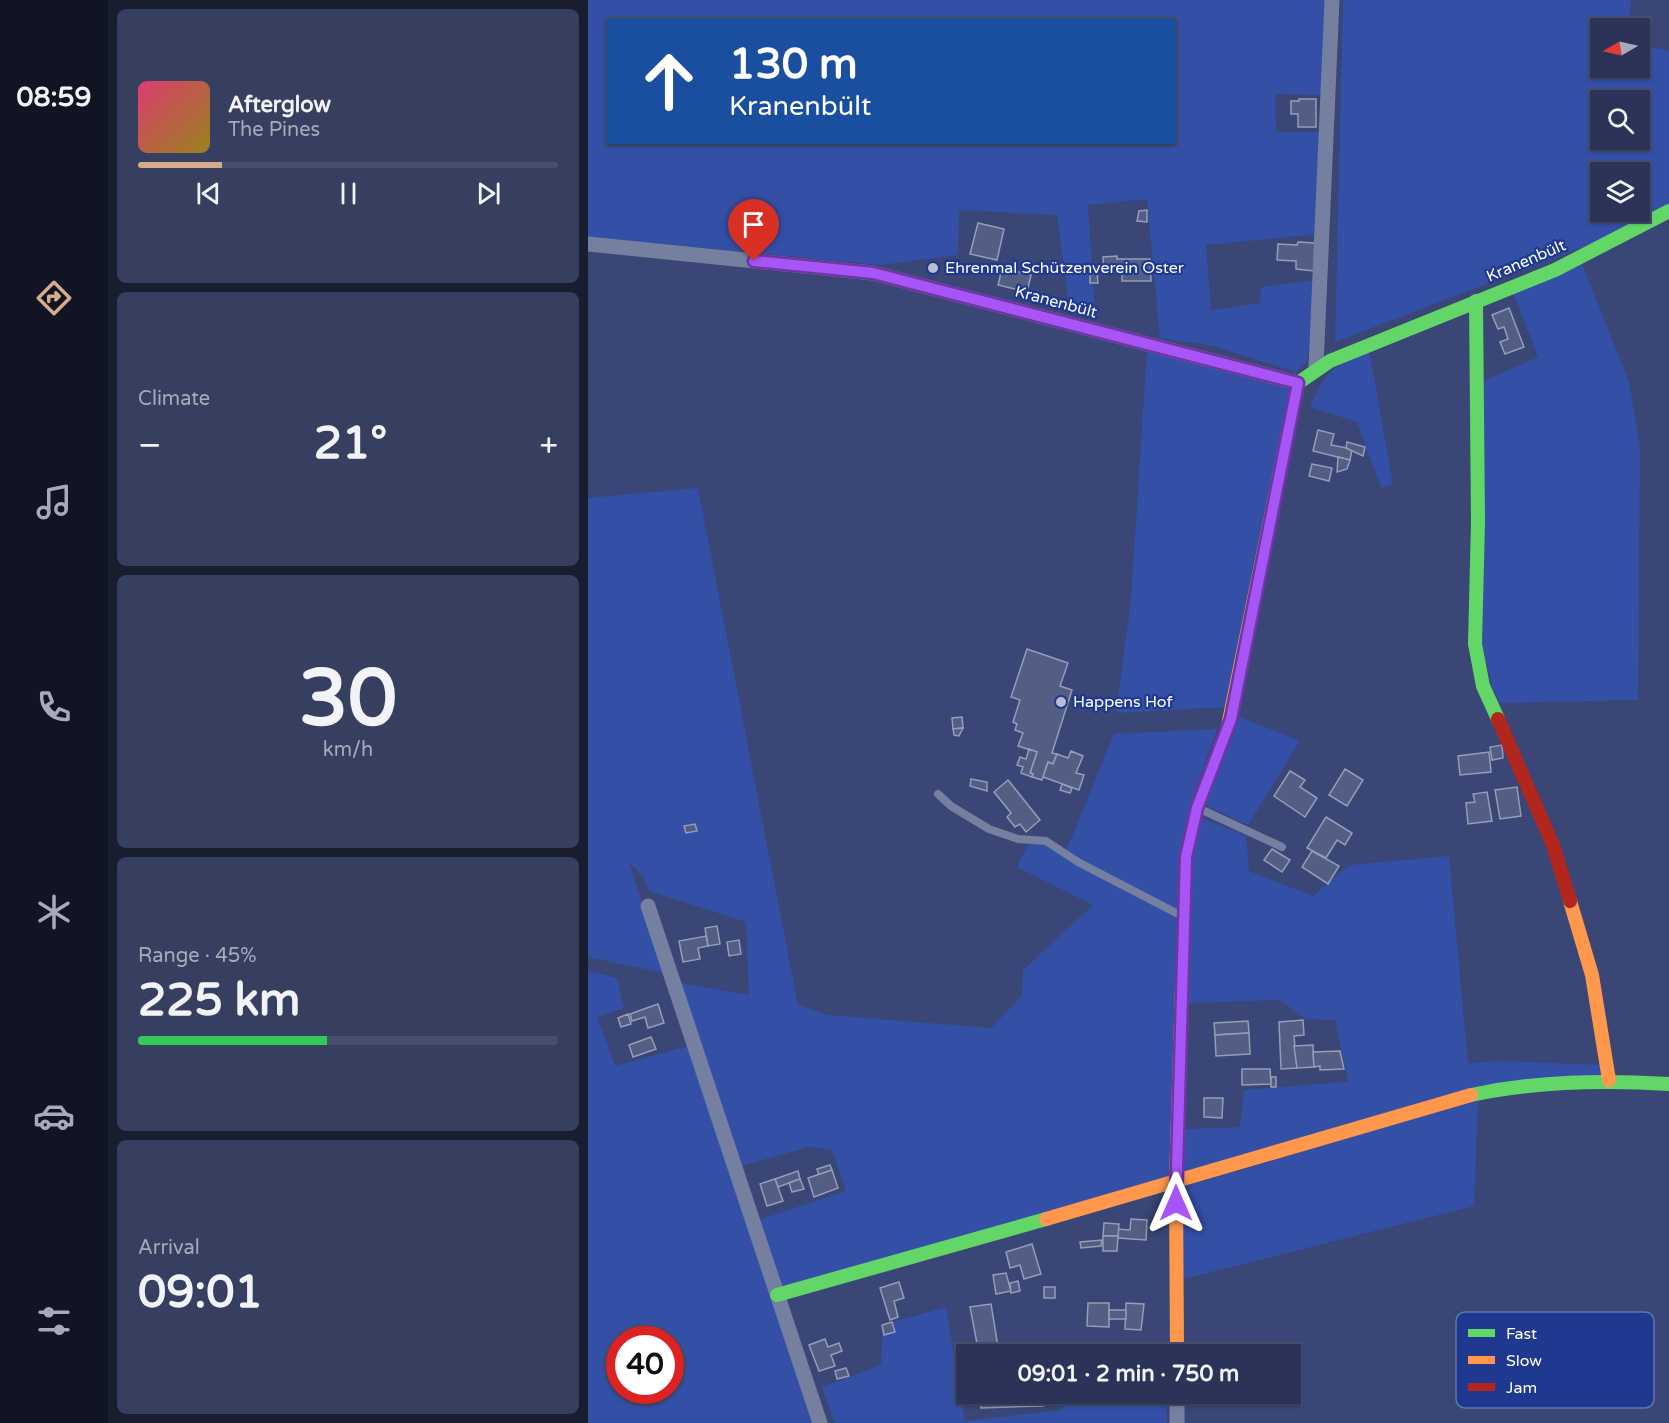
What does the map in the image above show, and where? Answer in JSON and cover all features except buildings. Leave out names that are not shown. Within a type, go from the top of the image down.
[{"type":"street","points":[[1316,367],[1332,0]]},
{"type":"street","name":"Kranenbült","points":[[588,244],[873,273],[1298,383],[1316,367],[1344,352],[1438,319],[1618,242],[1669,212]]},
{"type":"street","points":[[1476,301],[1478,522],[1475,644],[1483,686],[1528,782],[1553,845],[1592,975],[1609,1080]]},
{"type":"street","points":[[1177,1344],[1176,1182],[1186,857],[1197,808],[1231,719],[1298,383]]},
{"type":"street","points":[[648,906],[820,1423]]},
{"type":"street","points":[[777,1295],[1176,1182],[1469,1095],[1501,1088],[1609,1080],[1669,1084]]},
{"type":"street","points":[[1177,1404],[1177,1423]]},
{"type":"lane","points":[[938,794],[951,806],[988,829],[1018,839],[1046,841],[1078,862],[1184,917]]},
{"type":"lane","points":[[1197,808],[1282,847]]},
{"type":"shaded area","points":[[588,0],[1331,0],[1323,95],[1275,94],[1276,132],[1322,132],[1320,234],[1206,245],[1211,310],[1260,303],[1261,287],[1316,280],[1307,362],[1296,372],[1214,346],[1160,338],[1147,199],[1088,205],[1095,312],[1070,312],[1057,215],[959,210],[958,255],[881,265],[588,237]]},
{"type":"shaded area","points":[[1343,0],[1631,0],[1630,18],[1590,18],[1590,78],[1650,78],[1650,47],[1669,51],[1669,204],[1650,215],[1650,162],[1590,162],[1590,222],[1638,222],[1617,234],[1335,342]]},
{"type":"shaded area","points":[[1582,264],[1629,381],[1640,447],[1638,700],[1500,703],[1492,686],[1482,644],[1484,381],[1538,357],[1513,292]]},
{"type":"shaded area","points":[[1147,349],[1291,388],[1225,707],[1116,713],[1131,600]]},
{"type":"shaded area","points":[[1369,350],[1393,484],[1381,488],[1357,422],[1310,407],[1321,385],[1332,371],[1347,360]]},
{"type":"shaded area","points":[[698,488],[798,1005],[829,1015],[991,1028],[1022,996],[1023,970],[1093,905],[1017,867],[1031,838],[1066,851],[1114,734],[1217,729],[1191,803],[1169,1177],[780,1288],[758,1220],[846,1191],[832,1150],[809,1147],[741,1166],[681,983],[749,995],[746,922],[649,891],[643,876],[629,862],[664,973],[588,957],[588,498]]},
{"type":"shaded area","points":[[1240,717],[1300,741],[1248,825],[1205,805]]},
{"type":"shaded area","points":[[1202,818],[1246,836],[1249,871],[1313,896],[1350,865],[1449,856],[1468,1063],[1498,1061],[1601,1065],[1602,1075],[1504,1083],[1181,1174],[1185,1129],[1240,1127],[1244,1090],[1348,1082],[1335,1020],[1306,1019],[1280,1000],[1188,1003],[1193,858]]},
{"type":"shaded area","points":[[588,971],[617,978],[624,1008],[597,1017],[615,1066],[688,1046],[814,1423],[588,1423]]},
{"type":"shaded area","points":[[1478,1100],[1474,1206],[1183,1279],[1183,1187]]},
{"type":"shaded area","points":[[946,1307],[956,1367],[956,1404],[962,1404],[965,1421],[1062,1410],[1064,1404],[1166,1404],[1167,1423],[835,1423],[822,1387],[881,1365],[883,1325]]},
{"type":"traffic: fast","points":[[1291,418],[1298,383],[1330,361],[1555,270],[1669,211]]},
{"type":"traffic: fast","points":[[1476,301],[1478,522],[1475,644],[1483,686],[1498,719]]},
{"type":"traffic: fast","points":[[1471,1095],[1545,1084],[1619,1082],[1669,1084]]},
{"type":"traffic: fast","points":[[777,1295],[1046,1219]]},
{"type":"traffic: slow","points":[[1228,726],[1291,418]]},
{"type":"traffic: slow","points":[[1570,901],[1592,975],[1609,1080]]},
{"type":"traffic: slow","points":[[1177,1344],[1176,1182],[1182,984]]},
{"type":"traffic: slow","points":[[1046,1219],[1471,1095]]},
{"type":"traffic: jam","points":[[1498,719],[1553,845],[1570,901]]},
{"type":"traffic: jam","points":[[1182,984],[1186,857],[1197,808],[1228,726]]},
{"type":"place","name":"Ehrenmal Schützenverein Oster","points":[[933,268]]},
{"type":"place","name":"Happens Hof","points":[[1061,702]]},
{"type":"route","points":[[754,261],[873,273],[1298,383],[1231,719],[1197,808],[1186,857],[1176,1203]]}]
